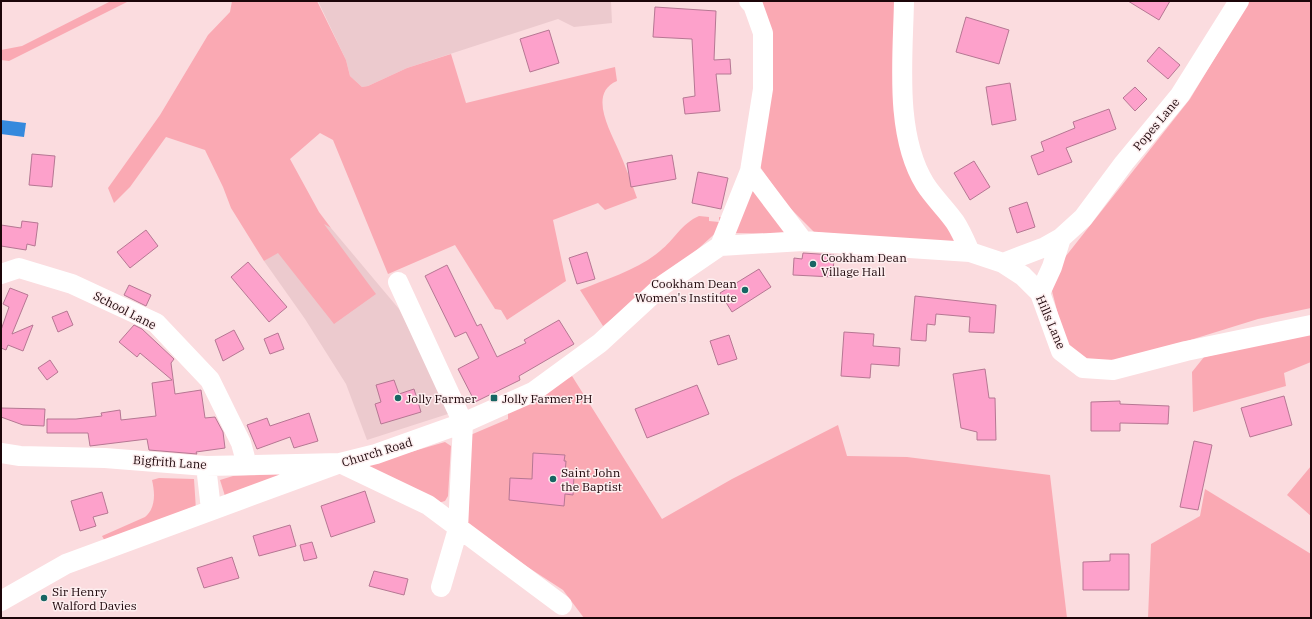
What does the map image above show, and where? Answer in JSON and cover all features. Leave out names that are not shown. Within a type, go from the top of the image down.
[{"type":"street","points":[[720,246],[750,171],[763,89],[763,33],[749,1]]},
{"type":"street","points":[[904,1],[902,74],[905,122],[911,150],[925,183],[956,224],[970,252]]},
{"type":"street","name":"Popes Lane","points":[[1002,264],[1045,247],[1061,238],[1083,218],[1124,163],[1180,95],[1239,1]]},
{"type":"street","points":[[750,171],[803,241]]},
{"type":"street","points":[[1040,293],[1052,267],[1061,238]]},
{"type":"street","name":"Hills Lane","points":[[720,246],[803,241],[970,252],[1002,264],[1023,276],[1040,293],[1061,352],[1083,368],[1113,370],[1186,351],[1311,325]]},
{"type":"street","name":"Church Road","points":[[1,601],[66,564],[211,509],[230,504],[340,463],[376,454],[463,423],[533,392],[600,343],[663,286],[720,246]]},
{"type":"street","name":"School Lane","points":[[1,274],[19,268],[72,284],[156,323],[210,380],[241,443],[247,465]]},
{"type":"street","points":[[398,282],[463,423],[458,528],[441,587]]},
{"type":"street","name":"Bigfrith Lane","points":[[1,453],[20,456],[105,458],[206,466],[340,463]]},
{"type":"street","points":[[340,463],[428,505],[562,605]]},
{"type":"street","points":[[206,466],[211,509]]},
{"type":"shaded area","points":[[111,1],[129,1],[9,61],[1,60],[1,50],[22,46]]},
{"type":"shaded area","points":[[232,1],[317,1],[346,60],[350,76],[362,87],[368,86],[407,68],[451,54],[466,103],[615,67],[617,81],[608,87],[604,94],[602,103],[607,122],[637,198],[605,210],[598,203],[553,220],[566,281],[507,320],[501,310],[495,309],[455,245],[388,274],[333,140],[320,133],[290,159],[319,212],[331,228],[324,224],[376,294],[334,324],[278,253],[264,261],[231,208],[223,187],[205,150],[166,137],[130,187],[114,203],[108,188],[160,115],[208,35],[230,12]]},
{"type":"shaded area","points":[[318,1],[611,1],[612,23],[574,27],[558,19],[407,68],[368,86],[362,87],[350,76],[346,60]]},
{"type":"shaded area","points":[[757,1],[900,1],[900,119],[956,239],[951,244],[814,232],[787,205],[758,164]]},
{"type":"shaded area","points":[[1249,1],[1311,1],[1311,308],[1258,319],[1116,363],[1081,358],[1066,346],[1052,291],[1054,277],[1062,261],[1190,99]]},
{"type":"shaded area","points":[[751,185],[787,234],[733,233]]},
{"type":"shaded area","points":[[699,216],[709,217],[709,221],[719,222],[719,217],[729,219],[687,259],[603,326],[580,290],[622,274],[642,264],[665,247],[683,227]]},
{"type":"shaded area","points":[[323,223],[331,228],[399,309],[451,413],[367,440],[346,384],[305,319],[264,261]]},
{"type":"shaded area","points":[[1311,333],[1311,362],[1284,373],[1286,386],[1193,412],[1192,372],[1204,357]]},
{"type":"shaded area","points":[[572,376],[662,519],[732,479],[838,425],[847,456],[907,457],[1050,475],[1067,618],[584,618],[563,590],[472,531],[462,516],[468,436],[508,419],[508,413]]},
{"type":"shaded area","points":[[445,442],[451,446],[448,496],[445,501],[438,503],[366,465]]},
{"type":"shaded area","points":[[1311,466],[1311,516],[1287,495]]},
{"type":"shaded area","points":[[283,474],[225,496],[220,480],[233,476]]},
{"type":"shaded area","points":[[159,478],[194,479],[196,510],[106,543],[102,536],[145,517],[149,513],[154,500],[152,480]]},
{"type":"shaded area","points":[[1205,489],[1311,554],[1311,618],[1148,618],[1151,544],[1200,516]]},
{"type":"water","points":[[1,120],[26,123],[24,137],[1,134]]},
{"type":"building","points":[[1128,1],[1170,1],[1159,20]]},
{"type":"building","points":[[655,7],[716,11],[714,60],[730,59],[731,74],[716,74],[720,111],[685,114],[683,98],[695,96],[692,39],[653,37]]},
{"type":"building","points":[[966,17],[1009,30],[999,64],[956,52]]},
{"type":"building","points":[[549,30],[559,63],[530,72],[520,39]]},
{"type":"building","points":[[1159,47],[1180,65],[1168,79],[1147,61]]},
{"type":"building","points":[[1010,83],[1016,120],[992,125],[986,87]]},
{"type":"building","points":[[1135,87],[1147,99],[1135,111],[1123,98]]},
{"type":"building","points":[[1109,109],[1116,129],[1066,148],[1072,162],[1038,175],[1031,156],[1044,151],[1041,142],[1075,128],[1073,122]]},
{"type":"building","points":[[32,154],[55,156],[52,187],[29,185]]},
{"type":"building","points":[[672,155],[676,179],[631,187],[627,163]]},
{"type":"building","points":[[974,161],[990,187],[970,200],[954,173]]},
{"type":"building","points":[[698,172],[728,178],[721,209],[692,203]]},
{"type":"building","points":[[1027,202],[1035,227],[1017,233],[1009,208]]},
{"type":"building","points":[[22,221],[38,223],[35,246],[27,244],[26,250],[1,246],[1,225],[21,228]]},
{"type":"building","points":[[146,230],[158,246],[130,268],[117,252]]},
{"type":"building","points":[[587,252],[595,279],[577,284],[569,258]]},
{"type":"building","name":"Cookham Dean Village Hall","points":[[803,253],[834,255],[833,277],[793,275],[794,258],[802,259]]},
{"type":"building","points":[[248,262],[287,307],[269,322],[231,277]]},
{"type":"building","points":[[447,265],[477,326],[481,324],[497,357],[526,343],[524,340],[559,320],[574,344],[519,376],[520,380],[475,402],[458,369],[479,358],[466,332],[455,337],[425,276]]},
{"type":"building","name":"Cookham Dean Women's Institute","points":[[759,269],[771,287],[732,312],[720,293]]},
{"type":"building","points":[[129,285],[151,295],[146,306],[124,295]]},
{"type":"building","points":[[10,288],[28,295],[12,334],[33,325],[23,351],[8,345],[6,350],[1,348],[1,330],[9,307],[3,304]]},
{"type":"building","points":[[915,296],[996,305],[994,333],[969,332],[970,317],[936,314],[935,325],[927,324],[926,341],[911,340]]},
{"type":"building","points":[[67,311],[73,325],[58,332],[52,317]]},
{"type":"building","points":[[134,325],[142,329],[174,359],[171,363],[175,394],[201,390],[205,418],[215,417],[223,432],[225,448],[196,452],[197,454],[149,450],[147,439],[90,446],[88,433],[47,433],[47,419],[76,419],[102,416],[101,413],[120,410],[121,420],[156,416],[152,383],[172,380],[140,353],[137,357],[119,342]]},
{"type":"building","points":[[234,330],[244,349],[223,361],[215,340]]},
{"type":"building","points":[[844,332],[874,334],[873,346],[900,348],[899,366],[871,364],[870,378],[841,376]]},
{"type":"building","points":[[278,333],[284,349],[270,354],[264,339]]},
{"type":"building","points":[[729,335],[737,359],[718,365],[710,341]]},
{"type":"building","points":[[50,360],[58,372],[47,380],[38,368]]},
{"type":"building","points":[[985,369],[989,398],[995,398],[996,440],[977,440],[977,432],[961,428],[953,374]]},
{"type":"building","name":"Jolly Farmer","points":[[394,380],[399,394],[414,389],[421,412],[381,424],[375,404],[381,402],[376,385]]},
{"type":"building","points":[[697,385],[709,414],[647,438],[635,409]]},
{"type":"building","points":[[1284,396],[1292,425],[1250,437],[1241,408]]},
{"type":"building","points":[[1120,401],[1120,404],[1169,406],[1168,424],[1120,423],[1120,431],[1091,431],[1091,402]]},
{"type":"building","points":[[1,408],[45,409],[44,426],[23,425],[1,417]]},
{"type":"building","points":[[309,413],[318,441],[294,448],[290,437],[257,449],[247,425],[267,418],[270,426]]},
{"type":"building","points":[[1194,441],[1212,445],[1198,510],[1180,507]]},
{"type":"building","name":"Saint John the Baptist","points":[[533,453],[565,455],[565,475],[574,475],[573,495],[565,494],[564,506],[509,500],[510,478],[532,479]]},
{"type":"building","points":[[365,491],[375,522],[331,537],[321,506]]},
{"type":"building","points":[[102,492],[108,513],[93,517],[96,526],[80,531],[71,501]]},
{"type":"building","points":[[290,525],[296,546],[259,556],[253,536]]},
{"type":"building","points":[[312,542],[317,558],[304,561],[300,545]]},
{"type":"building","points":[[1110,554],[1129,554],[1129,590],[1083,590],[1083,562],[1110,561]]},
{"type":"building","points":[[232,557],[239,578],[204,588],[197,568]]},
{"type":"building","points":[[374,571],[408,579],[404,595],[369,586]]},
{"type":"place","name":"Cookham Dean Village Hall","points":[[813,264]]},
{"type":"place","name":"Cookham Dean Women's Institute","points":[[745,290]]},
{"type":"place","name":"Jolly Farmer","points":[[398,398]]},
{"type":"place","name":"Jolly Farmer PH","points":[[494,398]]},
{"type":"place","name":"Saint John the Baptist","points":[[553,479]]},
{"type":"place","name":"Sir Henry Walford Davies","points":[[44,598]]}]
